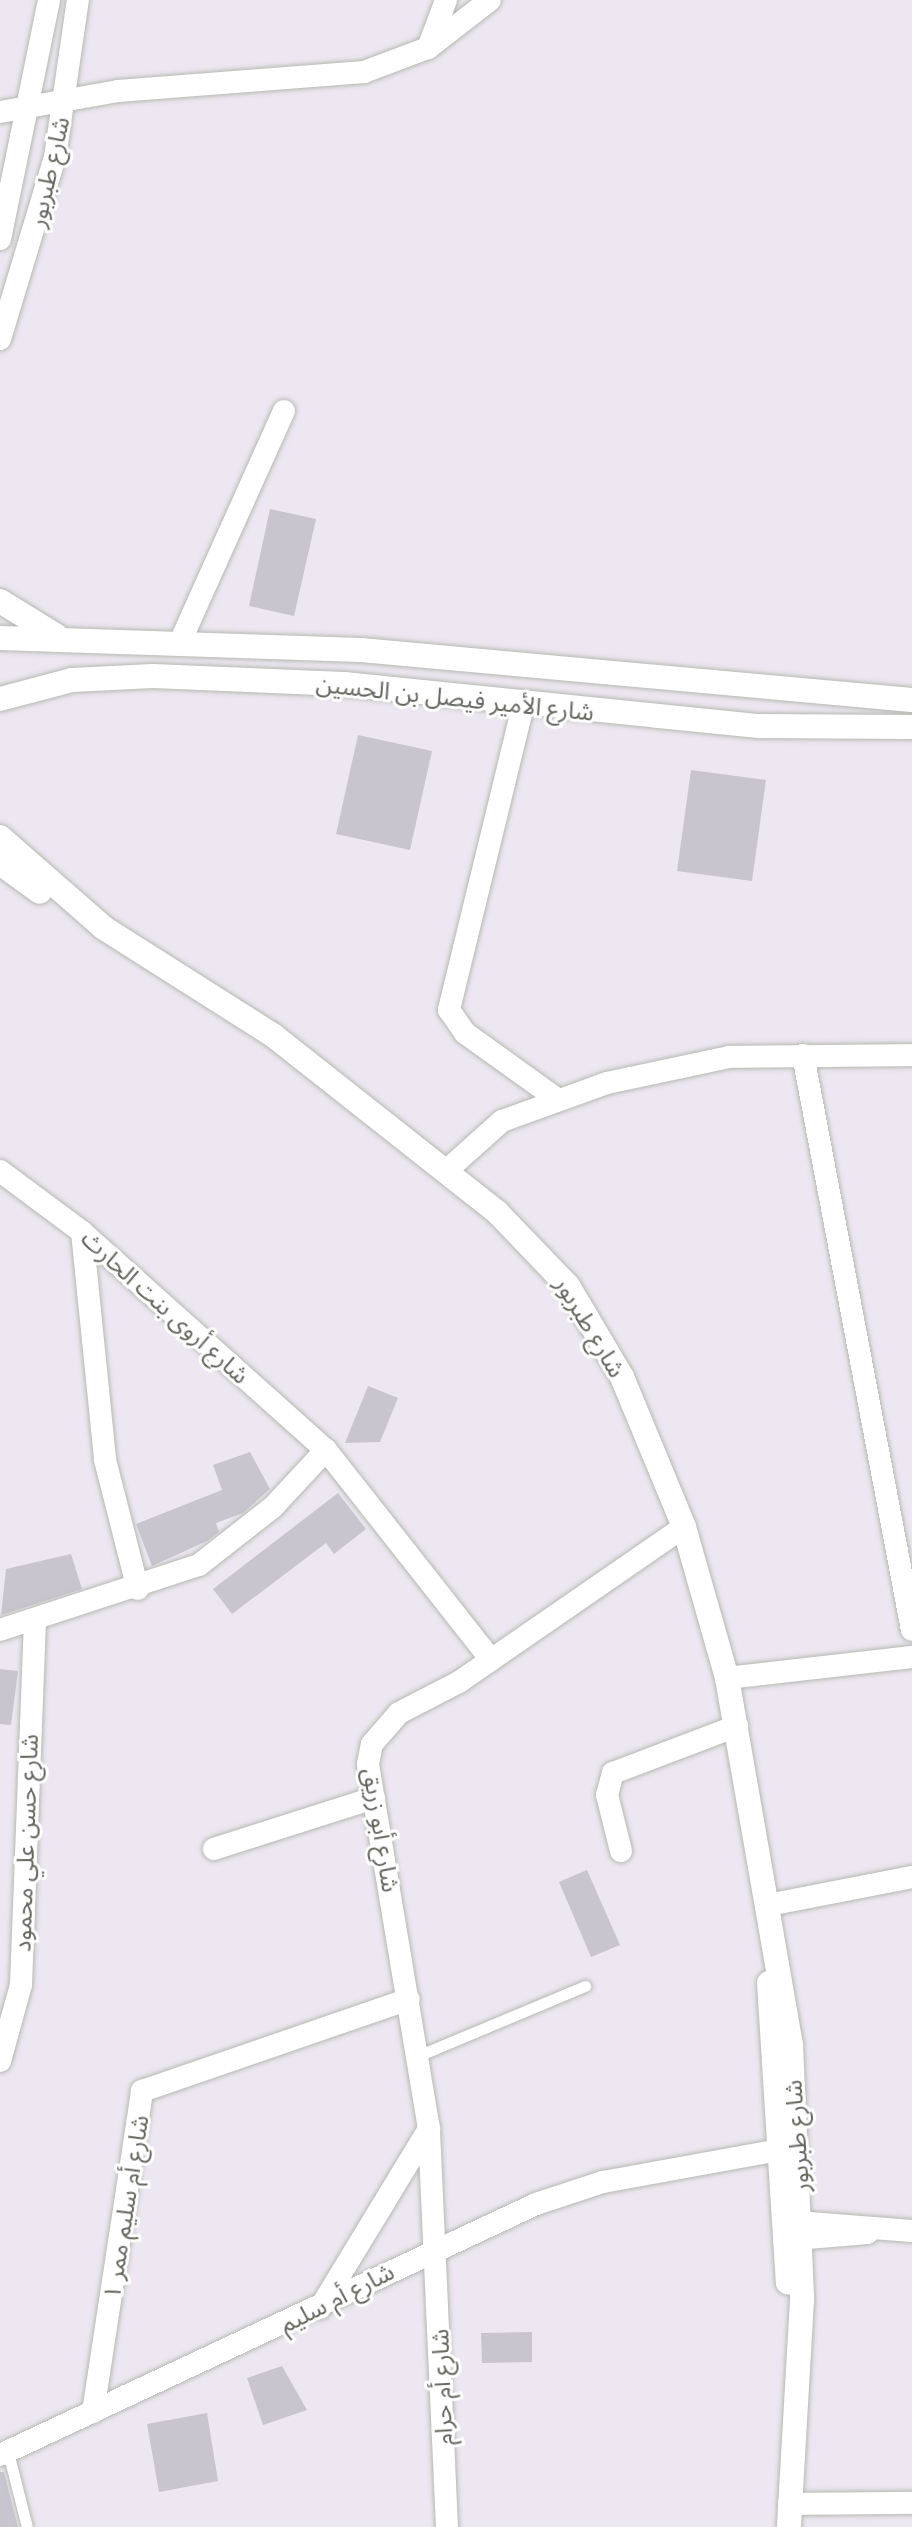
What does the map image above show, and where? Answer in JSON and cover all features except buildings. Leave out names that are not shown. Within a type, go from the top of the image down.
[{"type":"street","name":"شارع طبربور","points":[[0,239],[32,105],[49,0]]},
{"type":"street","name":"شارع طبربور","points":[[0,339],[40,220],[66,97],[78,0]]},
{"type":"street","points":[[428,48],[446,0]]},
{"type":"street","points":[[0,112],[66,97],[364,72],[428,48],[490,0]]},
{"type":"street","points":[[181,640],[284,411]]},
{"type":"street","points":[[0,601],[67,640]]},
{"type":"street","name":"شارع الأمير فيصل بن الحسين","points":[[0,638],[181,640],[666,677],[912,700]]},
{"type":"street","name":"شارع الأمير فيصل بن الحسين","points":[[0,699],[72,680],[153,676],[344,684],[523,706],[797,728],[912,727]]},
{"type":"street","points":[[653,717],[666,677]]},
{"type":"street","points":[[523,706],[449,1010],[465,1033],[554,1097]]},
{"type":"street","name":"شارع طبربور","points":[[0,837],[104,928]]},
{"type":"street","name":"شارع طبربور","points":[[0,863],[274,1036],[446,1171],[526,1238],[581,1304],[622,1377],[684,1527],[727,1678],[770,1917],[793,2230],[796,2344],[789,2516]]},
{"type":"street","points":[[803,1055],[912,1630]]},
{"type":"street","points":[[446,1171],[502,1121],[554,1097],[696,1062],[803,1055],[912,1055]]},
{"type":"street","name":"شارع أروى بنت الحارث","points":[[0,1171],[82,1232],[326,1450],[491,1660]]},
{"type":"street","points":[[82,1232],[105,1460],[138,1589]]},
{"type":"street","points":[[0,1630],[138,1589],[224,1548],[326,1450]]},
{"type":"street","name":"شارع أبو زريق","points":[[438,2247],[420,2055],[368,1764],[381,1728],[491,1660],[684,1527]]},
{"type":"street","name":"شارع حسن علي محمود","points":[[0,2061],[21,1985],[35,1622]]},
{"type":"street","points":[[727,1678],[912,1657]]},
{"type":"street","points":[[621,1851],[607,1795],[613,1773],[737,1726]]},
{"type":"street","points":[[214,1849],[374,1798]]},
{"type":"street","points":[[770,1917],[912,1877]]},
{"type":"street","name":"شارع أم سليم ممر ١","points":[[93,2412],[142,2091],[409,1999]]},
{"type":"street","points":[[319,2309],[429,2129]]},
{"type":"street","name":"شارع أم سليم","points":[[4,2454],[319,2309],[438,2247],[536,2204],[683,2164],[787,2142]]},
{"type":"street","points":[[793,2230],[912,2231]]},
{"type":"street","name":"شارع أم حرام","points":[[438,2247],[447,2527]]},
{"type":"street","points":[[789,2516],[912,2503]]},
{"type":"lane","points":[[420,2055],[585,1986]]},
{"type":"lane","points":[[4,2454],[27,2527]]}]
